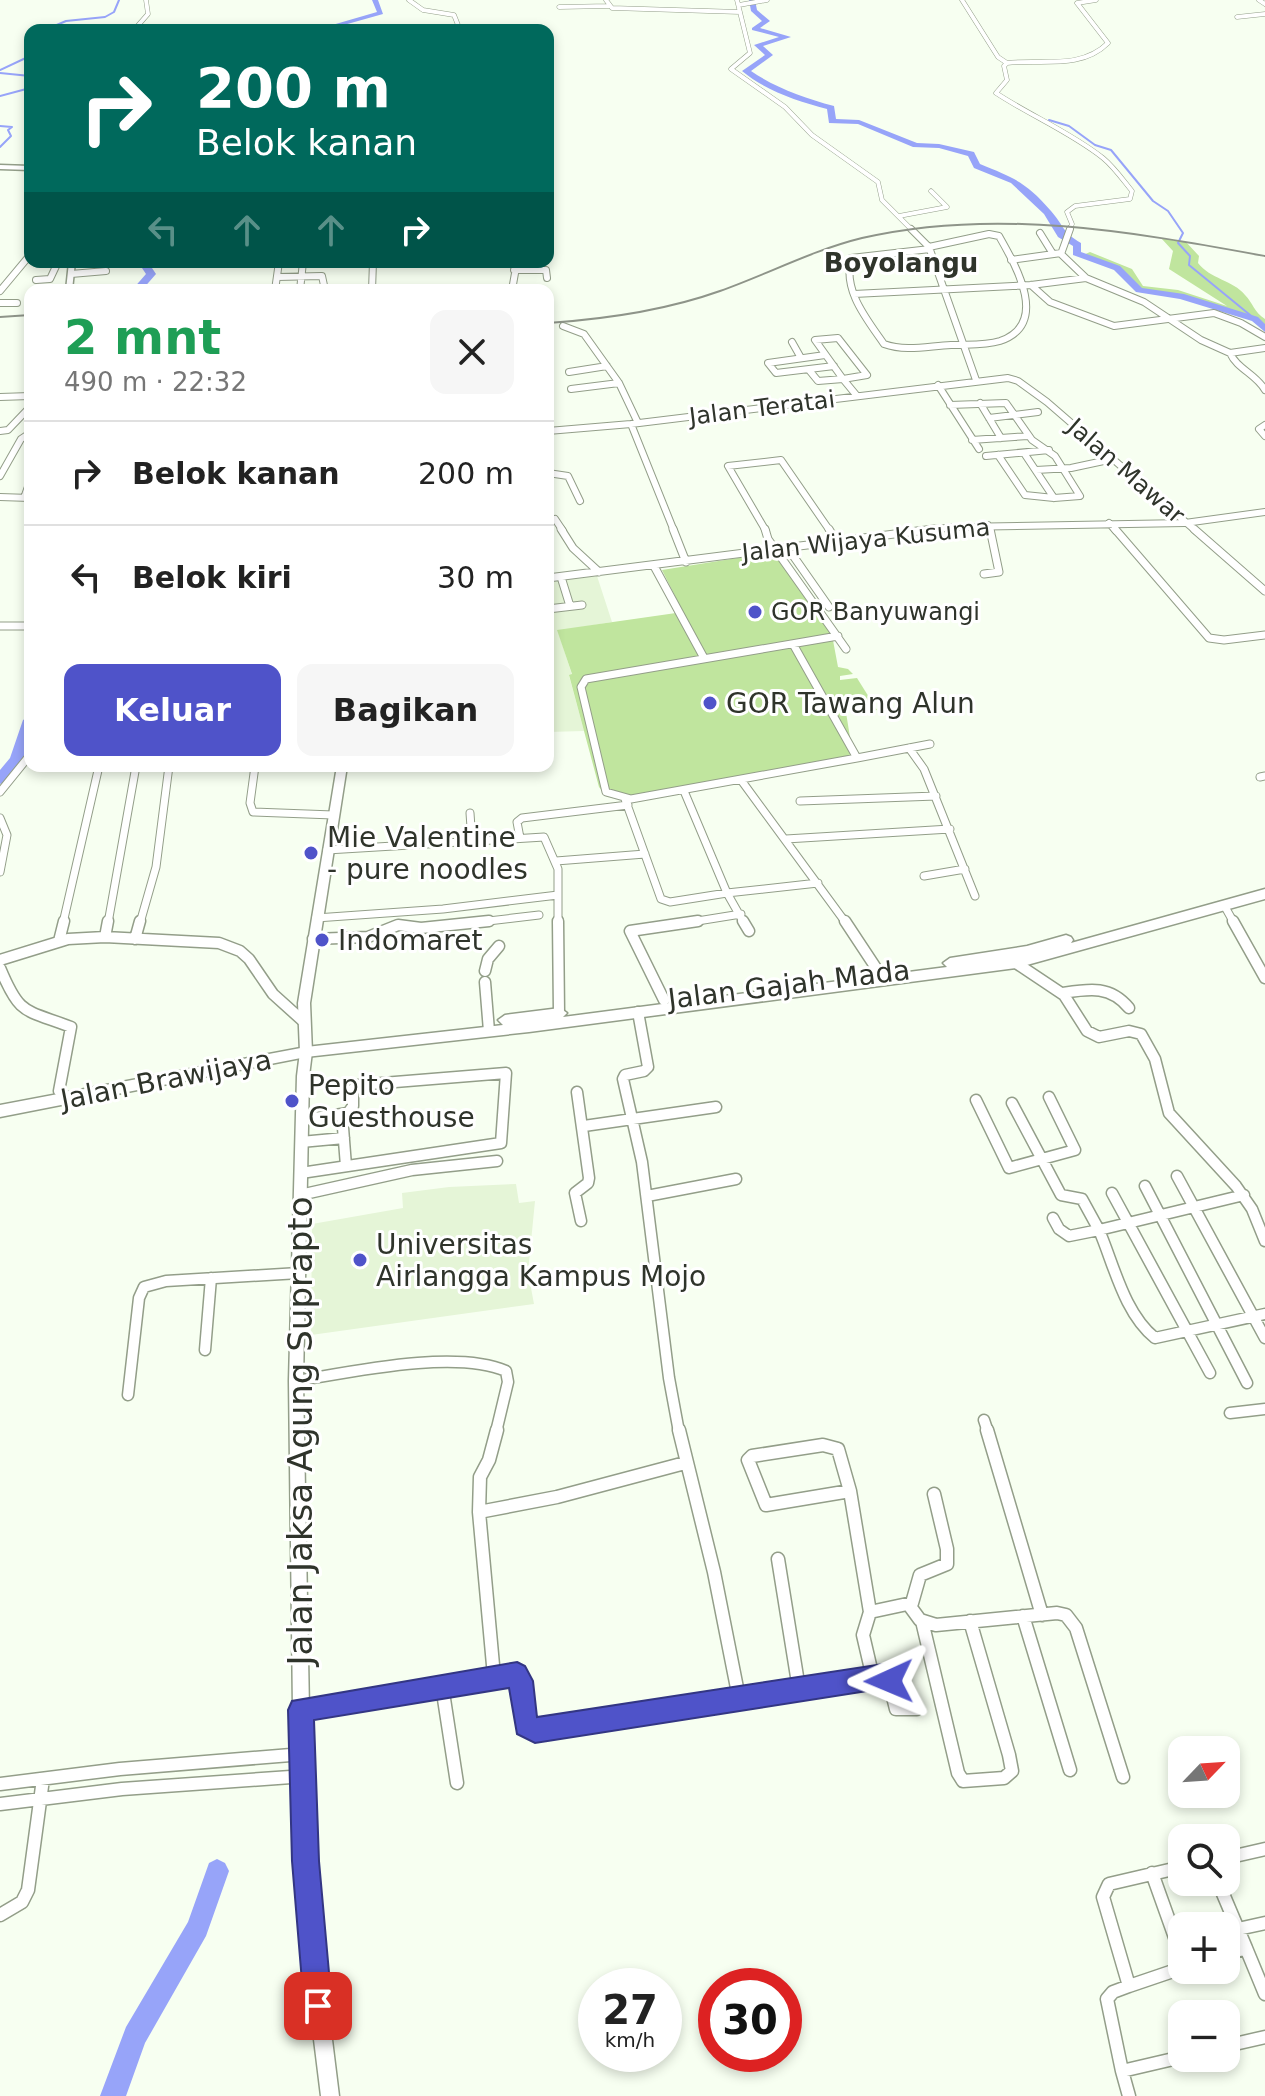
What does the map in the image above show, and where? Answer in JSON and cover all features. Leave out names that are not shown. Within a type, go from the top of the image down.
[{"type":"highway","name":"Jalan Gajah Mada","points":[[306,1048],[489,1026],[559,1013],[591,1014],[664,1000],[882,976],[1027,951],[1265,885]]},
{"type":"highway","points":[[489,1026],[591,1014],[638,1012],[882,976],[1016,963],[1265,894]]},
{"type":"highway","name":"Jalan Brawijaya","points":[[0,1111],[130,1081],[306,1048],[333,1049],[489,1026]]},
{"type":"highway","name":"Jalan Brawijaya","points":[[0,1102],[130,1081]]},
{"type":"main road","points":[[0,167],[24,168]]},
{"type":"main road","points":[[70,284],[72,268]]},
{"type":"main road","name":"Jalan Jaksa Agung Suprapto","points":[[330,2096],[312,1951],[301,1710],[296,1381],[306,1048],[303,1021],[316,918],[341,772]]},
{"type":"street","points":[[139,24],[148,14],[146,0]]},
{"type":"street","points":[[409,0],[421,10],[454,15],[458,24]]},
{"type":"street","points":[[606,0],[609,6]]},
{"type":"street","points":[[767,0],[749,4],[738,2],[750,53],[731,69],[785,107],[812,135],[878,182],[882,200],[930,248],[976,380]]},
{"type":"street","points":[[962,0],[998,57],[1007,63],[1071,59],[1102,51],[1108,43],[1077,3],[1096,0]]},
{"type":"street","points":[[1259,0],[1265,4]]},
{"type":"street","points":[[671,2],[672,9]]},
{"type":"street","points":[[559,7],[740,12]]},
{"type":"street","points":[[1237,17],[1265,14]]},
{"type":"street","points":[[1007,63],[1004,66],[1007,80],[997,95],[1035,119],[1064,131],[1106,160],[1133,194],[1130,199],[1070,208],[1067,212],[1072,224],[1061,253]]},
{"type":"street","points":[[899,216],[947,207],[931,191]]},
{"type":"street","points":[[1040,233],[1053,254]]},
{"type":"street","points":[[999,236],[1022,285],[1028,312],[1020,329],[997,341],[908,349],[886,345],[854,294],[848,275],[851,258],[930,248],[999,236]]},
{"type":"street","points":[[1011,260],[1061,253]]},
{"type":"street","points":[[1061,253],[1086,278],[1144,302],[1201,340],[1230,353],[1265,348]]},
{"type":"street","points":[[0,291],[24,262]]},
{"type":"street","points":[[36,280],[50,279],[55,268]]},
{"type":"street","points":[[276,284],[278,268]]},
{"type":"street","points":[[300,284],[302,268]]},
{"type":"street","points":[[513,284],[514,270],[546,270],[547,278]]},
{"type":"street","points":[[71,274],[106,271]]},
{"type":"street","points":[[277,277],[322,276],[324,284]]},
{"type":"street","points":[[854,294],[1031,285],[1086,278]]},
{"type":"street","points":[[1031,285],[1047,301],[1109,324],[1174,320],[1214,313],[1241,323],[1265,337]]},
{"type":"street","points":[[0,303],[17,303]]},
{"type":"street","points":[[563,326],[584,334],[619,383],[686,562]]},
{"type":"street","points":[[809,370],[818,381],[841,379],[867,375],[838,338],[815,340],[841,379],[854,396]]},
{"type":"street","points":[[792,342],[801,358]]},
{"type":"street","points":[[1230,353],[1233,360],[1259,379],[1265,390]]},
{"type":"street","points":[[801,358],[830,362],[809,370],[776,373],[768,363],[801,358]]},
{"type":"street","points":[[569,372],[607,366]]},
{"type":"street","name":"Jalan Mawar","points":[[976,380],[1002,377],[1018,381],[1265,591]]},
{"type":"street","name":"Jalan Teratai","points":[[554,431],[635,424],[976,380]]},
{"type":"street","points":[[571,389],[619,383]]},
{"type":"street","points":[[938,385],[979,449]]},
{"type":"street","points":[[0,397],[24,396]]},
{"type":"street","points":[[950,405],[1004,402],[1028,436],[1049,450],[1067,469],[1080,496],[1054,498],[1025,495],[998,455]]},
{"type":"street","points":[[980,403],[1001,438]]},
{"type":"street","points":[[989,418],[1038,412]]},
{"type":"street","points":[[0,431],[9,430],[24,414]]},
{"type":"street","points":[[1265,425],[1259,427],[1265,436]]},
{"type":"street","points":[[972,440],[1028,436]]},
{"type":"street","points":[[0,476],[24,437]]},
{"type":"street","points":[[986,456],[1049,450]]},
{"type":"street","points":[[1024,453],[1054,498]]},
{"type":"street","points":[[1037,472],[1113,459]]},
{"type":"street","points":[[835,539],[781,460],[730,465],[727,468],[776,548],[846,649]]},
{"type":"street","points":[[554,474],[568,476],[580,501]]},
{"type":"street","points":[[0,497],[24,498]]},
{"type":"street","name":"Jalan Wijaya Kusuma","points":[[554,578],[686,562],[835,539],[988,525],[1185,523],[1265,512]]},
{"type":"street","points":[[555,519],[573,548],[599,572]]},
{"type":"street","points":[[1109,523],[1209,638],[1224,640],[1265,635]]},
{"type":"street","points":[[984,574],[999,572],[996,547],[988,525]]},
{"type":"street","points":[[787,547],[829,607]]},
{"type":"street","points":[[654,566],[704,658]]},
{"type":"street","points":[[561,577],[570,606]]},
{"type":"street","points":[[554,608],[582,605]]},
{"type":"street","points":[[0,626],[24,626]]},
{"type":"street","points":[[818,883],[663,901],[627,802],[606,792],[603,785],[583,682],[598,675],[838,636]]},
{"type":"street","points":[[793,644],[857,758]]},
{"type":"street","points":[[520,838],[517,822],[522,818],[627,802],[930,744]]},
{"type":"street","points":[[909,748],[922,764],[975,896]]},
{"type":"street","points":[[0,792],[24,762]]},
{"type":"street","points":[[59,941],[98,772]]},
{"type":"street","points":[[105,937],[135,772]]},
{"type":"street","points":[[135,939],[156,867],[168,772]]},
{"type":"street","points":[[254,772],[250,803],[253,812],[333,815]]},
{"type":"street","points":[[741,780],[882,976]]},
{"type":"street","points":[[684,791],[727,893],[749,931]]},
{"type":"street","points":[[800,801],[936,796]]},
{"type":"street","points":[[470,813],[472,842]]},
{"type":"street","points":[[0,818],[7,835],[0,872]]},
{"type":"street","points":[[786,839],[950,829]]},
{"type":"street","points":[[327,850],[544,837],[556,861],[559,1013]]},
{"type":"street","points":[[556,861],[645,854]]},
{"type":"street","points":[[924,876],[965,869]]},
{"type":"street","points":[[316,918],[481,906],[511,902],[528,895],[558,895]]},
{"type":"street","points":[[1224,905],[1265,978]]},
{"type":"street","points":[[664,1000],[630,931],[741,914]]},
{"type":"street","points":[[313,939],[368,937],[398,925],[421,928],[539,915]]},
{"type":"street","points":[[0,960],[59,941],[105,937],[205,941],[230,946],[249,959],[273,994],[303,1021]]},
{"type":"street","points":[[485,971],[488,959],[499,946]]},
{"type":"street","points":[[1016,963],[1062,993],[1076,1020],[1094,1036],[1106,1037],[1130,1030],[1141,1034],[1155,1059],[1169,1113],[1244,1195],[1265,1241]]},
{"type":"street","points":[[0,968],[8,989],[21,1008],[71,1027],[59,1091]]},
{"type":"street","points":[[485,982],[489,1026]]},
{"type":"street","points":[[1062,993],[1108,989],[1129,1008]]},
{"type":"street","points":[[638,1012],[648,1067],[644,1071],[625,1075],[623,1079],[647,1196],[669,1378],[685,1463],[701,1516],[739,1698]]},
{"type":"street","points":[[301,1173],[501,1143],[506,1073],[358,1085],[353,1089],[351,1110],[342,1115],[302,1120]]},
{"type":"street","points":[[577,1092],[589,1181],[575,1193],[581,1221]]},
{"type":"street","points":[[976,1100],[1009,1168],[1073,1152],[1075,1148],[1049,1097]]},
{"type":"street","points":[[1012,1103],[1057,1197],[1082,1199],[1099,1230],[1124,1290],[1149,1335],[1155,1338],[1259,1315]]},
{"type":"street","points":[[584,1126],[716,1107]]},
{"type":"street","points":[[342,1115],[346,1166]]},
{"type":"street","points":[[301,1142],[344,1138]]},
{"type":"street","points":[[300,1195],[412,1170],[497,1161]]},
{"type":"street","points":[[1177,1176],[1259,1315],[1265,1338]]},
{"type":"street","points":[[647,1196],[736,1179]]},
{"type":"street","points":[[1145,1186],[1247,1383]]},
{"type":"street","points":[[1112,1193],[1210,1373]]},
{"type":"street","points":[[1053,1218],[1059,1229],[1069,1236],[1161,1217],[1244,1195]]},
{"type":"street","points":[[128,1395],[139,1298],[144,1287],[166,1281],[299,1273]]},
{"type":"street","points":[[205,1350],[211,1278]]},
{"type":"street","points":[[296,1381],[431,1364],[469,1363],[504,1368],[508,1382],[489,1460],[480,1477],[479,1512],[494,1676]]},
{"type":"street","points":[[1230,1413],[1265,1409]]},
{"type":"street","points":[[984,1420],[1042,1615]]},
{"type":"street","points":[[850,1491],[766,1505],[748,1460],[752,1456],[836,1446],[850,1491],[870,1612],[865,1621],[864,1636],[873,1678]]},
{"type":"street","points":[[479,1512],[583,1493],[606,1483],[685,1463]]},
{"type":"street","points":[[870,1612],[909,1605],[914,1599],[920,1575],[947,1564],[947,1549],[934,1494]]},
{"type":"street","points":[[778,1559],[799,1689]]},
{"type":"street","points":[[909,1605],[922,1621],[958,1773],[963,1781],[1004,1778],[1012,1771],[1009,1755],[970,1621]]},
{"type":"street","points":[[922,1621],[936,1625],[1062,1614],[1076,1628],[1123,1777]]},
{"type":"street","points":[[1023,1616],[1070,1770]]},
{"type":"street","points":[[301,1710],[514,1674],[521,1681],[525,1725],[535,1730],[885,1676],[897,1710],[917,1709]]},
{"type":"street","points":[[442,1686],[457,1783]]},
{"type":"street","points":[[0,1784],[303,1754]]},
{"type":"street","points":[[212,1783],[214,1761]]},
{"type":"street","points":[[0,1804],[305,1776]]},
{"type":"street","points":[[0,1915],[22,1902],[28,1890],[43,1779]]},
{"type":"street","points":[[1240,1855],[1265,1849]]},
{"type":"street","points":[[1129,1986],[1103,1893],[1109,1884],[1168,1870]]},
{"type":"street","points":[[1152,1873],[1168,1918]]},
{"type":"street","points":[[1240,1929],[1265,1923]]},
{"type":"street","points":[[1240,1934],[1265,1994]]},
{"type":"street","points":[[1240,1950],[1246,1948]]},
{"type":"street","points":[[1129,2096],[1107,1999],[1113,1992],[1168,1973]]},
{"type":"street","points":[[1240,2043],[1265,2037]]},
{"type":"street","points":[[1122,2071],[1168,2060]]},
{"type":"shaded area","points":[[597,576],[612,622],[558,631],[572,675],[569,676],[584,731],[554,732],[554,581]]},
{"type":"shaded area","points":[[516,1184],[519,1203],[535,1201],[528,1272],[534,1304],[311,1335],[312,1224],[403,1208],[402,1193]]},
{"type":"green space","points":[[1161,238],[1186,242],[1199,256],[1198,263],[1203,268],[1245,295],[1265,319],[1265,329],[1254,319],[1181,296],[1139,290],[1117,268],[1081,256],[1090,252],[1132,269],[1143,286],[1178,290],[1227,306],[1169,269],[1173,251]]},
{"type":"green space","name":"GOR Tawang Alun","points":[[775,552],[832,635],[838,667],[848,669],[853,674],[840,676],[840,680],[857,678],[877,710],[854,715],[844,700],[853,756],[626,798],[607,797],[599,787],[569,675],[572,674],[557,630],[683,612],[662,570]]},
{"type":"waterway","points":[[59,24],[105,17],[114,12],[119,0]]},
{"type":"waterway","points":[[340,24],[381,13],[375,0]]},
{"type":"waterway","points":[[752,0],[754,11],[767,21],[754,29],[787,37],[758,45],[769,55],[746,71],[756,78],[787,94],[831,108],[832,121],[859,122],[916,145],[939,146],[971,154],[977,166],[1008,177],[1031,195],[1054,221],[1061,235],[1078,245],[1076,253],[1117,268],[1139,290],[1181,296],[1255,319],[1265,329]]},
{"type":"waterway","points":[[0,70],[24,59]]},
{"type":"waterway","points":[[0,73],[24,75]]},
{"type":"waterway","points":[[0,96],[24,90]]},
{"type":"waterway","points":[[1049,120],[1069,126],[1095,145],[1111,150],[1153,201],[1168,211],[1183,233],[1178,243],[1190,256],[1189,265],[1255,319]]},
{"type":"waterway","points":[[0,126],[12,127],[8,130],[11,136],[0,147]]},
{"type":"waterway","points":[[142,284],[151,274],[147,268]]},
{"type":"waterway","points":[[0,779],[16,759],[24,737]]},
{"type":"waterway","points":[[113,2096],[135,2036],[198,1928],[217,1871]]},
{"type":"railway","points":[[554,322],[614,316],[678,304],[844,243],[912,229],[963,224],[1064,226],[1265,256]]},
{"type":"railway","points":[[0,317],[24,315]]},
{"type":"place","name":"GOR Banyuwangi","points":[[755,612]]},
{"type":"place","name":"GOR Tawang Alun","points":[[710,703]]},
{"type":"place","name":"Mie Valentine - pure noodles","points":[[311,853]]},
{"type":"place","name":"Indomaret","points":[[322,940]]},
{"type":"place","name":"Pepito Guesthouse","points":[[292,1101]]},
{"type":"place","name":"Universitas Airlangga Kampus Mojo","points":[[360,1260]]},
{"type":"district","name":"Boyolangu","points":[[901,263]]},
{"type":"route","points":[[318,2006],[306,1861],[301,1710],[517,1674],[521,1681],[525,1725],[535,1730],[883,1676],[889,1681]]}]
